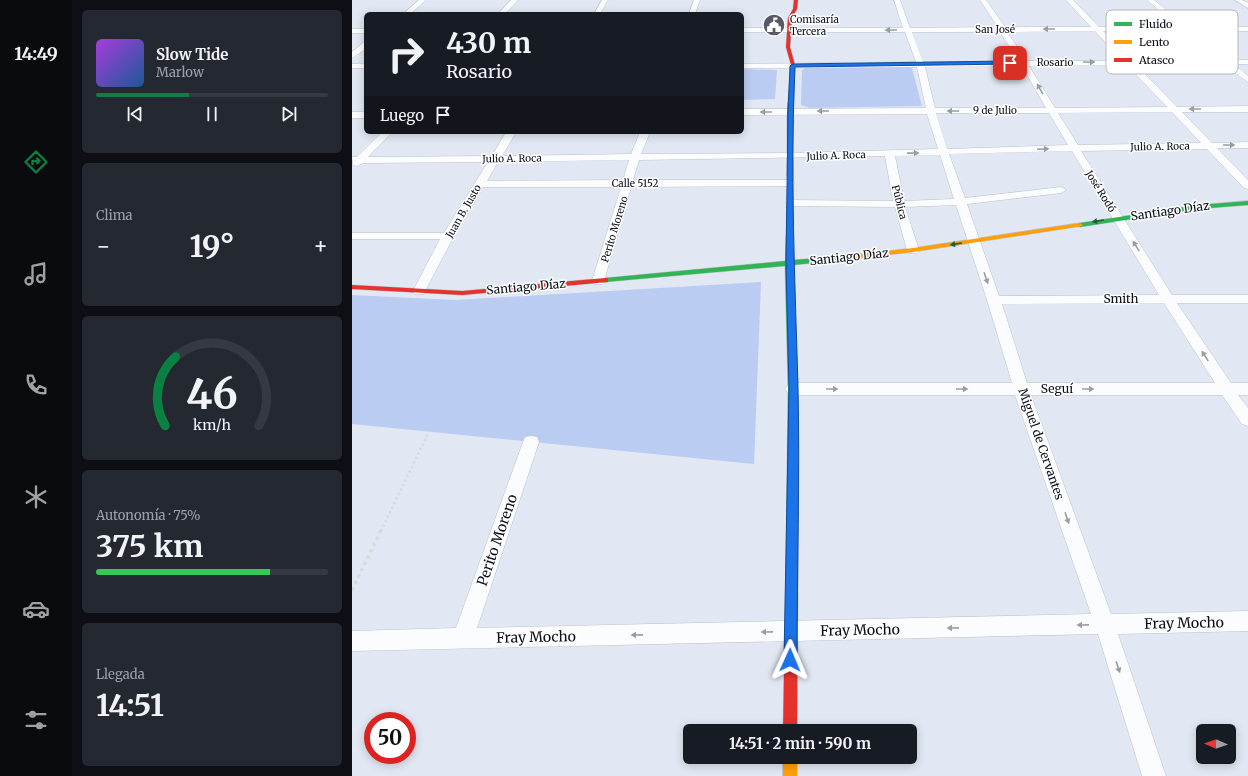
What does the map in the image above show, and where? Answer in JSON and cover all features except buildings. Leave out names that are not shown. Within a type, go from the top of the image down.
[{"type":"main road","points":[[790,724],[793,389],[789,264],[790,112],[792,62],[800,27],[796,0]]},
{"type":"main road","points":[[792,62],[788,47],[790,18],[800,27]]},
{"type":"main road","name":"Santiago Díaz","points":[[352,287],[462,293],[789,264],[913,250],[1197,206],[1248,203]]},
{"type":"main road","points":[[790,764],[790,776]]},
{"type":"street","points":[[409,12],[424,0]]},
{"type":"street","points":[[503,12],[515,0]]},
{"type":"street","points":[[598,12],[606,0]]},
{"type":"street","points":[[693,12],[697,0]]},
{"type":"street","name":"Miguel de Cervantes","points":[[897,0],[920,64],[931,111],[944,153],[994,300],[1021,389],[1104,625],[1154,776]]},
{"type":"street","name":"José Rodó","points":[[984,0],[1004,29],[1168,299],[1226,389],[1248,420]]},
{"type":"street","points":[[1069,0],[1106,38]]},
{"type":"street","points":[[1150,0],[1162,10]]},
{"type":"street","points":[[1238,0],[1248,6]]},
{"type":"street","name":"San José","points":[[744,30],[789,30],[800,27],[908,30],[1106,29]]},
{"type":"street","points":[[352,31],[364,31]]},
{"type":"street","points":[[352,56],[364,47]]},
{"type":"street","name":"Rosario","points":[[744,66],[792,62],[920,64],[1106,62]]},
{"type":"street","points":[[352,66],[364,66]]},
{"type":"street","points":[[1238,72],[1248,80]]},
{"type":"street","points":[[1140,74],[1248,186]]},
{"type":"street","name":"9 de Julio","points":[[744,112],[1248,109]]},
{"type":"street","points":[[352,115],[364,115]]},
{"type":"street","points":[[352,168],[356,160],[385,134]]},
{"type":"street","name":"Juan B. Justo","points":[[419,291],[448,236],[510,134]]},
{"type":"street","name":"Perito Moreno","points":[[598,280],[643,134]]},
{"type":"street","name":"Julio A. Roca","points":[[356,160],[790,156],[1248,145]]},
{"type":"street","name":"Pública","points":[[890,154],[899,204],[913,250]]},
{"type":"street","name":"Calle 5152","points":[[479,184],[790,183]]},
{"type":"street","points":[[790,203],[899,204],[960,202],[1061,190]]},
{"type":"street","points":[[355,238],[448,236]]},
{"type":"street","name":"Smith","points":[[994,300],[1248,299]]},
{"type":"street","name":"Seguí","points":[[793,389],[1248,389]]},
{"type":"street","name":"Perito Moreno","points":[[464,639],[531,442]]},
{"type":"street","name":"Fray Mocho","points":[[352,641],[1248,621]]},
{"type":"path","points":[[352,590],[430,431]]},
{"type":"shaded area","points":[[806,68],[912,68],[922,106],[810,108],[801,105],[802,70]]},
{"type":"shaded area","points":[[744,69],[777,70],[775,99],[744,100]]},
{"type":"shaded area","points":[[761,282],[754,464],[352,424],[352,295],[455,300]]},
{"type":"traffic: fast","points":[[790,176],[789,264],[793,389],[792,556]]},
{"type":"traffic: fast","points":[[1080,225],[1197,207],[1248,203]]},
{"type":"traffic: fast","points":[[605,280],[843,258]]},
{"type":"traffic: slow","points":[[843,258],[913,250],[1080,225]]},
{"type":"traffic: slow","points":[[790,764],[790,776]]},
{"type":"traffic: jam","points":[[790,176],[790,112],[793,65],[788,47],[790,18],[795,9],[796,0]]},
{"type":"traffic: jam","points":[[352,287],[462,293],[605,280]]},
{"type":"traffic: jam","points":[[790,724],[792,556]]},
{"type":"place","name":"Comisaría Tercera","points":[[774,25]]},
{"type":"route","points":[[790,660],[793,389],[789,264],[790,112],[793,66],[1010,63]]}]
